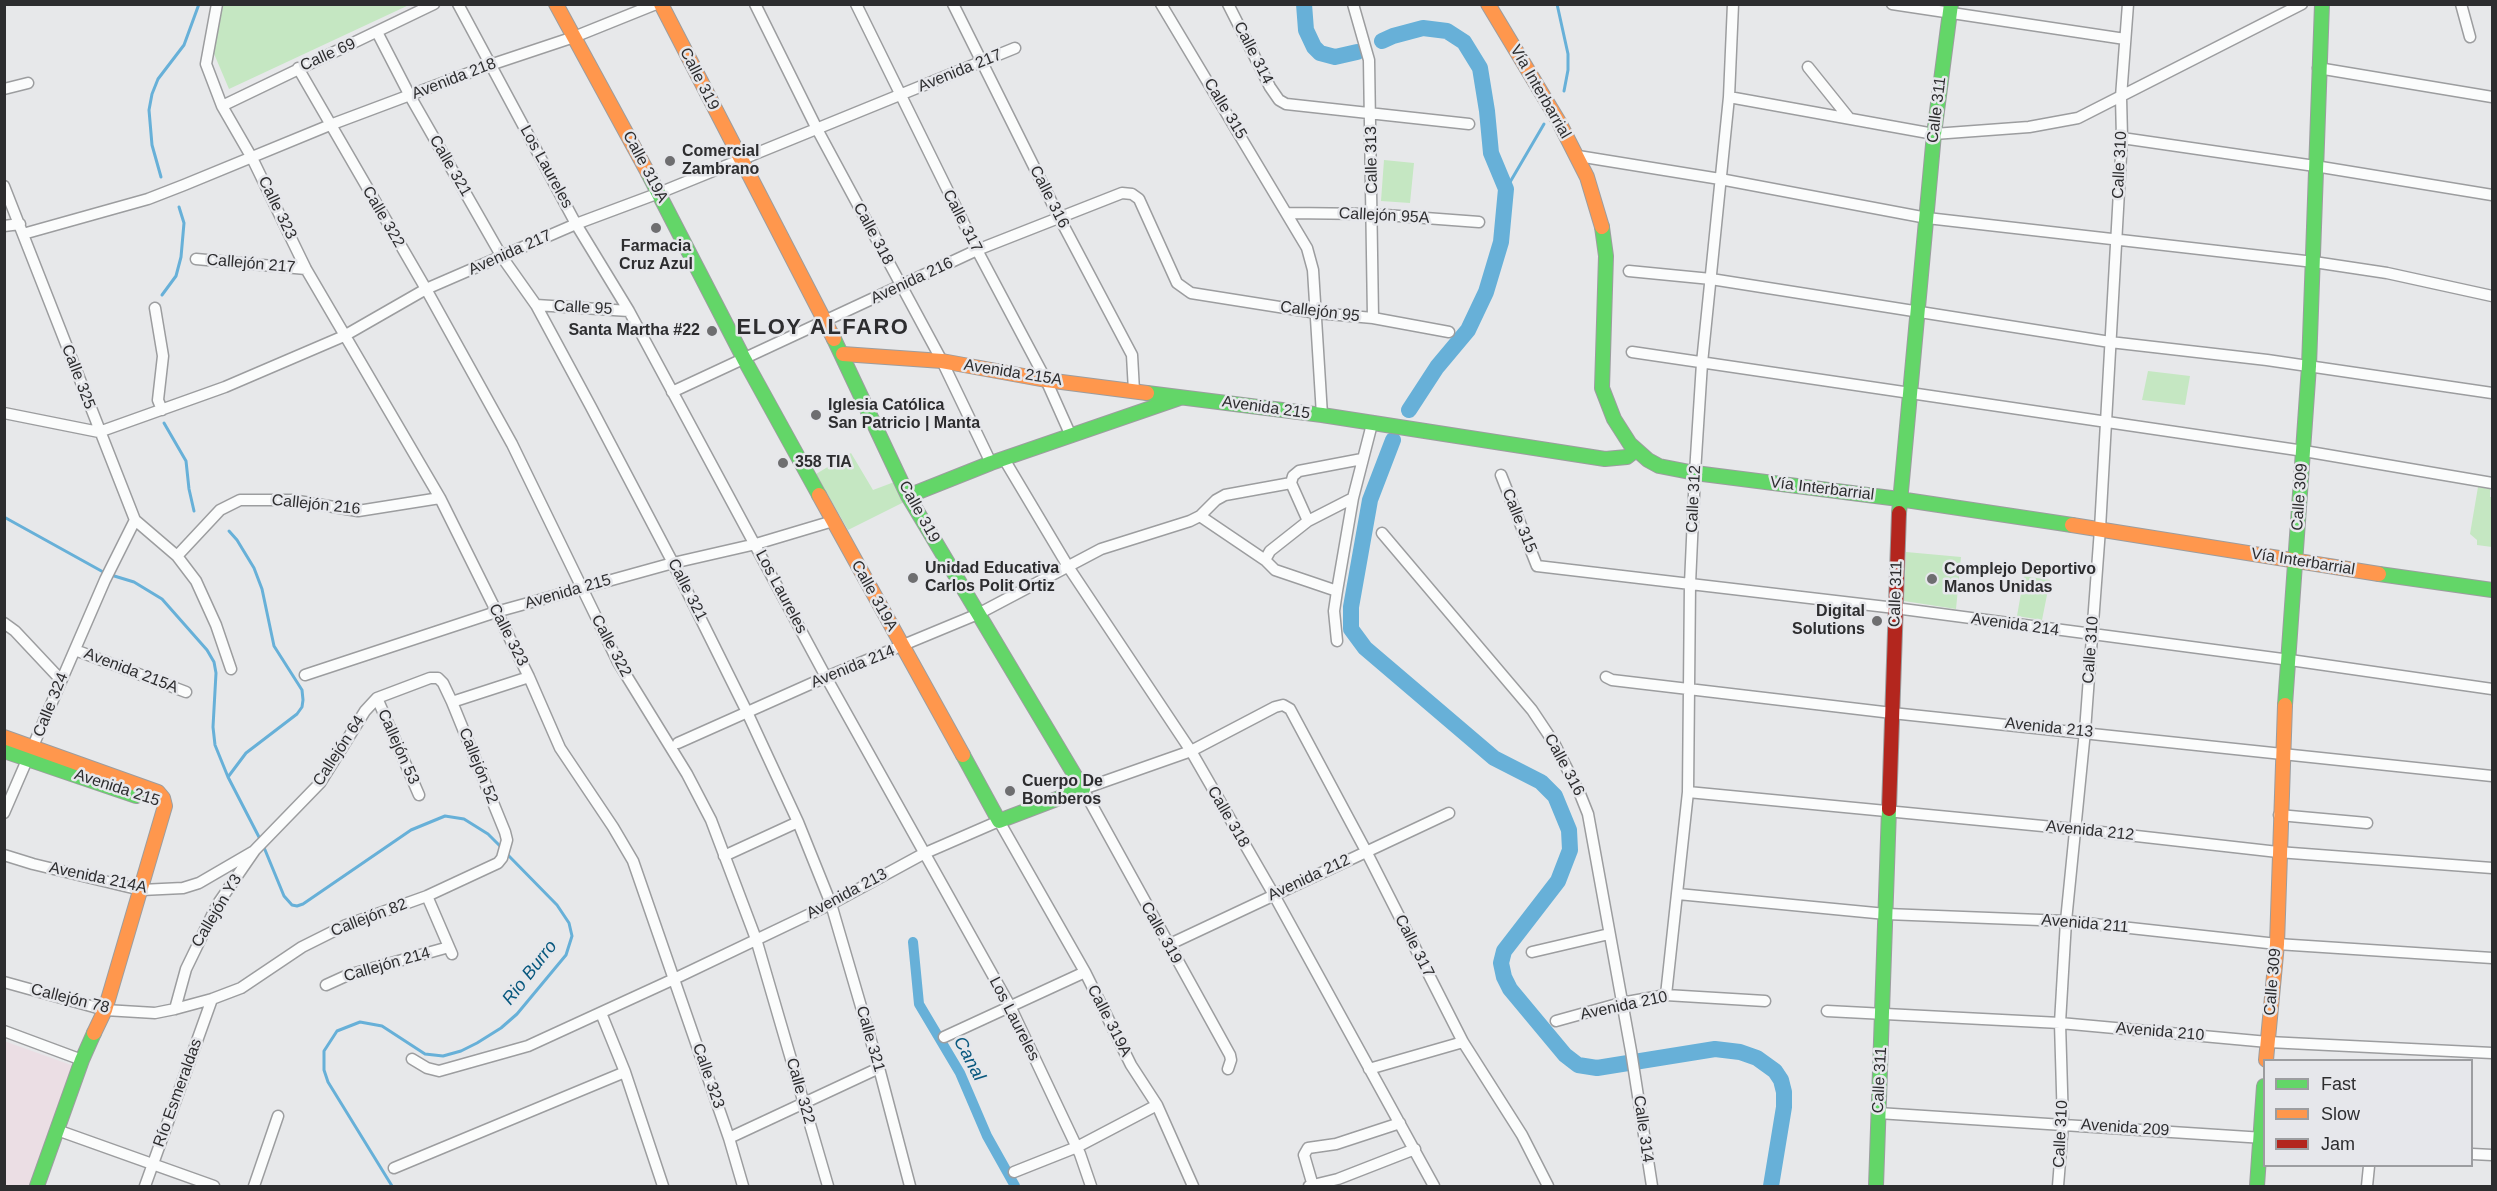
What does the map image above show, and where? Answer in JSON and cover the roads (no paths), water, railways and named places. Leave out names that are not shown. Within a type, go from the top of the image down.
[{"type":"street","name":"Calle 323","points":[[217,4],[206,64],[222,106],[252,158],[306,269],[440,498],[529,677],[560,748],[633,861],[729,1138],[743,1186]]},
{"type":"street","name":"Calle 69","points":[[222,106],[434,4]]},
{"type":"street","name":"Los Laureles","points":[[458,4],[576,224],[629,310],[923,854],[1010,1006],[1077,1147],[1091,1186]]},
{"type":"street","name":"Calle 319A","points":[[556,4],[659,193],[744,359],[902,647],[1085,972],[1131,1065],[1157,1106],[1193,1186]]},
{"type":"street","name":"Avenida 218","points":[[4,226],[21,229],[148,199],[330,125],[490,65],[574,38],[656,4]]},
{"type":"street","name":"Calle 319","points":[[661,4],[740,160],[843,354],[908,496],[1083,789],[1230,1055],[1232,1060],[1228,1069]]},
{"type":"street","name":"Calle 318","points":[[755,4],[817,129],[997,461],[1191,751],[1274,895],[1434,1186]]},
{"type":"street","name":"Calle 317","points":[[856,4],[977,250],[1046,380],[1071,436]]},
{"type":"street","name":"Calle 316","points":[[953,4],[1059,217],[1132,355],[1134,391]]},
{"type":"street","name":"Calle 315","points":[[1161,4],[1302,237],[1311,260],[1317,313],[1322,415]]},
{"type":"street","name":"Calle 314","points":[[1228,4],[1270,87],[1279,100],[1294,106],[1371,114]]},
{"type":"street","name":"Calle 313","points":[[1353,4],[1370,60],[1373,318]]},
{"type":"street","name":"Vía Interbarrial","points":[[1488,4],[1578,156],[1595,200],[1603,231],[1606,256],[1602,388],[1614,419],[1636,450],[1659,466],[1695,473],[1899,499],[2100,529],[2295,562],[2493,590]]},
{"type":"street","name":"Calle 312","points":[[1666,995],[1688,792],[1690,584],[1695,473],[1702,363],[1729,97],[1733,4]]},
{"type":"street","points":[[1892,4],[1951,8],[2126,39]]},
{"type":"street","name":"Calle 310","points":[[2058,1186],[2063,1124],[2060,1023],[2066,921],[2085,731],[2100,529],[2122,138],[2121,97],[2128,4]]},
{"type":"street","points":[[1729,97],[1934,134],[2029,127],[2078,118],[2302,4]]},
{"type":"street","name":"Calle 309","points":[[2266,1059],[2277,944],[2282,755],[2309,366],[2322,4]]},
{"type":"street","points":[[2461,4],[2470,37]]},
{"type":"street","name":"Calle 311","points":[[1876,1186],[1899,499],[1911,394],[1934,134],[1951,8]]},
{"type":"street","name":"Calle 321","points":[[377,32],[410,96],[502,257],[536,305],[673,563],[747,712],[798,822],[831,904],[879,1068],[910,1186]]},
{"type":"street","name":"Avenida 217","points":[[99,432],[225,387],[344,336],[426,289],[576,224],[659,193],[1015,48]]},
{"type":"street","points":[[1808,67],[1850,119]]},
{"type":"street","name":"Calle 322","points":[[298,68],[426,289],[512,444],[618,662],[697,792],[711,820],[756,939],[828,1186]]},
{"type":"street","points":[[2318,68],[2493,97]]},
{"type":"street","points":[[4,89],[28,83]]},
{"type":"street","points":[[1371,114],[1469,124]]},
{"type":"street","points":[[2122,138],[2493,195]]},
{"type":"street","points":[[1578,156],[1720,179],[1927,218],[2314,262],[2387,273],[2493,296]]},
{"type":"street","name":"Calle 325","points":[[4,186],[135,520]]},
{"type":"street","name":"Avenida 216","points":[[672,392],[977,250],[1122,193],[1132,194],[1139,199],[1177,283],[1191,293]]},
{"type":"street","name":"Callejón 95A","points":[[1288,213],[1372,214],[1479,222]]},
{"type":"street","name":"Callejón 217","points":[[196,259],[306,269]]},
{"type":"street","points":[[1629,271],[1712,279],[2110,342],[2309,366],[2493,393]]},
{"type":"street","name":"Callejón 95","points":[[1191,293],[1317,313],[1373,318],[1449,332]]},
{"type":"street","name":"Calle 95","points":[[536,305],[629,310]]},
{"type":"street","points":[[155,308],[162,356],[158,400],[162,410]]},
{"type":"street","points":[[1632,352],[2304,451],[2493,483]]},
{"type":"street","name":"Avenida 215A","points":[[843,354],[942,361],[1046,380],[1184,396]]},
{"type":"street","name":"Avenida 215","points":[[908,496],[997,461],[1184,396],[1605,459],[1616,460],[1628,457],[1636,450]]},
{"type":"street","points":[[4,413],[99,432]]},
{"type":"street","points":[[1337,641],[1334,611],[1337,591],[1353,498],[1372,424]]},
{"type":"street","points":[[1308,521],[1291,483],[1293,476],[1299,471],[1362,459]]},
{"type":"street","name":"Calle 315","points":[[1501,476],[1537,566]]},
{"type":"street","name":"Avenida 214","points":[[678,743],[826,677],[978,614],[1069,568],[1101,549],[1200,516],[1216,500],[1225,495],[1291,483]]},
{"type":"street","name":"Callejón 216","points":[[177,556],[220,510],[240,500],[292,500],[358,511],[440,498]]},
{"type":"street","points":[[1265,560],[1270,551],[1308,521],[1353,498]]},
{"type":"street","points":[[1200,516],[1265,560],[1275,570],[1337,591]]},
{"type":"street","points":[[135,520],[177,556],[196,581],[216,626],[231,669]]},
{"type":"street","name":"Calle 324","points":[[4,813],[105,580],[135,520]]},
{"type":"street","name":"Avenida 215","points":[[305,675],[496,612],[673,563],[756,544],[833,520]]},
{"type":"street","name":"Calle 316","points":[[1382,533],[1532,711],[1554,743],[1588,814],[1631,1052]]},
{"type":"street","name":"Avenida 214","points":[[1537,566],[1895,609],[2290,660],[2493,689]]},
{"type":"street","points":[[4,623],[15,631],[61,680]]},
{"type":"street","name":"Avenida 215A","points":[[75,650],[186,692]]},
{"type":"street","points":[[452,702],[529,677]]},
{"type":"street","name":"Avenida 213","points":[[1606,677],[1612,680],[1892,713],[2085,731],[2493,777]]},
{"type":"street","name":"Callejón 64","points":[[255,850],[320,783],[364,711],[377,698],[430,678],[438,678]]},
{"type":"street","name":"Callejón 52","points":[[438,678],[443,682],[452,702],[507,840],[502,858]]},
{"type":"street","name":"Callejón 53","points":[[377,698],[419,795]]},
{"type":"street","name":"Calle 317","points":[[1283,705],[1290,709],[1366,851],[1463,1042],[1522,1136],[1548,1186]]},
{"type":"street","name":"Avenida 213","points":[[412,1059],[427,1068],[439,1071],[528,1046],[831,904],[923,854],[999,821],[1191,751],[1283,705]]},
{"type":"street","name":"Avenida 215","points":[[4,737],[31,752],[158,792],[165,806],[141,890]]},
{"type":"street","name":"Avenida 215","points":[[4,751],[31,752]]},
{"type":"street","name":"Avenida 212","points":[[1688,792],[2074,829],[2278,852],[2493,868]]},
{"type":"street","name":"Avenida 212","points":[[1168,945],[1449,813]]},
{"type":"street","points":[[2280,815],[2367,823]]},
{"type":"street","points":[[724,856],[798,822]]},
{"type":"street","name":"Avenida 214A","points":[[4,855],[141,890],[183,888],[199,883],[255,850]]},
{"type":"street","name":"Callejón Y3","points":[[176,1010],[186,969],[203,930],[217,904],[255,850]]},
{"type":"street","name":"Callejón 82","points":[[241,988],[302,947],[329,933],[368,916],[427,896],[480,873],[502,858]]},
{"type":"street","points":[[37,1186],[82,1060],[105,1010],[141,890]]},
{"type":"street","name":"Avenida 211","points":[[1678,894],[1886,914],[2066,921],[2277,944],[2493,958]]},
{"type":"street","name":"Callejón 214","points":[[326,985],[348,975],[450,951],[427,896]]},
{"type":"street","points":[[1532,952],[1609,934]]},
{"type":"street","points":[[944,1037],[1085,972]]},
{"type":"street","name":"Callejón 78","points":[[4,982],[105,1010],[155,1013],[176,1010],[241,988]]},
{"type":"street","name":"Avenida 210","points":[[1556,1021],[1621,1003],[1666,995],[1765,1001]]},
{"type":"street","name":"Río Esmeraldas","points":[[145,1186],[212,999]]},
{"type":"street","name":"Avenida 210","points":[[1827,1011],[2060,1023],[2268,1042],[2493,1053]]},
{"type":"street","points":[[601,1013],[625,1072],[663,1186]]},
{"type":"street","points":[[4,1031],[82,1060]]},
{"type":"street","points":[[1369,1069],[1463,1042]]},
{"type":"street","name":"Calle 314","points":[[1631,1052],[1652,1186]]},
{"type":"street","points":[[729,1138],[804,1105],[879,1068]]},
{"type":"street","points":[[394,1168],[625,1072]]},
{"type":"street","points":[[1014,1172],[1077,1147],[1157,1106]]},
{"type":"street","name":"Avenida 209","points":[[1878,1113],[2263,1138]]},
{"type":"street","points":[[254,1186],[278,1116]]},
{"type":"street","points":[[1400,1123],[1305,1151],[1312,1186],[1338,1179],[1415,1149]]},
{"type":"street","points":[[57,1130],[214,1186]]},
{"type":"street","points":[[2256,1186],[2263,1138]]},
{"type":"street","points":[[2473,1154],[2493,1155]]},
{"type":"street","points":[[2367,1186],[2369,1167]]},
{"type":"waterway","points":[[161,177],[152,145],[149,110],[152,94],[158,79],[184,45],[199,4]]},
{"type":"waterway","points":[[1304,4],[1306,30],[1314,47],[1320,53],[1335,57],[1357,52]]},
{"type":"waterway","points":[[1557,4],[1568,54],[1564,91]]},
{"type":"waterway","points":[[1382,41],[1423,28],[1447,31],[1464,42],[1480,68],[1491,153],[1506,189],[1501,242],[1486,292],[1468,330],[1437,367],[1409,410]]},
{"type":"waterway","points":[[1506,189],[1544,124]]},
{"type":"waterway","points":[[162,295],[176,276],[181,257],[184,223],[179,207]]},
{"type":"waterway","points":[[164,423],[186,461],[194,511]]},
{"type":"waterway","points":[[1393,440],[1370,500],[1351,607],[1351,629],[1365,648],[1494,758],[1541,782],[1555,796],[1569,830],[1570,850],[1558,881],[1504,951],[1501,963],[1510,989],[1565,1055],[1578,1065],[1597,1068],[1715,1049],[1740,1052],[1757,1058],[1775,1071],[1781,1080],[1784,1107],[1771,1186]]},
{"type":"waterway","points":[[4,517],[105,573]]},
{"type":"waterway","points":[[228,777],[246,753],[297,714],[302,707],[303,700],[302,690],[274,646],[262,589],[254,568],[229,531]]},
{"type":"waterway","points":[[111,575],[134,582],[162,599],[207,650],[214,662],[216,673],[213,727],[215,745],[228,777],[260,839]]},
{"type":"waterway","name":"Rio Burro","points":[[263,845],[284,896],[292,905],[297,906],[411,830],[445,816],[464,819],[488,834],[502,848]]},
{"type":"waterway","name":"Rio Burro","points":[[392,1186],[328,1082],[324,1070],[324,1051],[337,1031],[360,1022],[382,1026],[425,1054],[443,1056],[477,1043],[501,1028],[517,1014],[566,955],[572,936],[569,923],[557,905],[506,853]]},
{"type":"waterway","name":"Canal","points":[[913,942],[919,1004],[960,1073],[987,1136],[1015,1186]]},
{"type":"place","name":"Comercial Zambrano","points":[[670,161]]},
{"type":"place","name":"Farmacia Cruz Azul","points":[[656,228]]},
{"type":"place","name":"Santa Martha #22","points":[[712,331]]},
{"type":"place","name":"Iglesia Católica San Patricio | Manta","points":[[816,415]]},
{"type":"place","name":"358 TIA","points":[[783,463]]},
{"type":"place","name":"Unidad Educativa Carlos Polit Ortiz","points":[[913,578]]},
{"type":"place","name":"Complejo Deportivo Manos Unidas","points":[[1932,579]]},
{"type":"place","name":"Digital Solutions","points":[[1877,621]]},
{"type":"place","name":"Cuerpo De Bomberos","points":[[1010,791]]},
{"type":"district","name":"ELOY ALFARO","points":[[823,328]]}]
